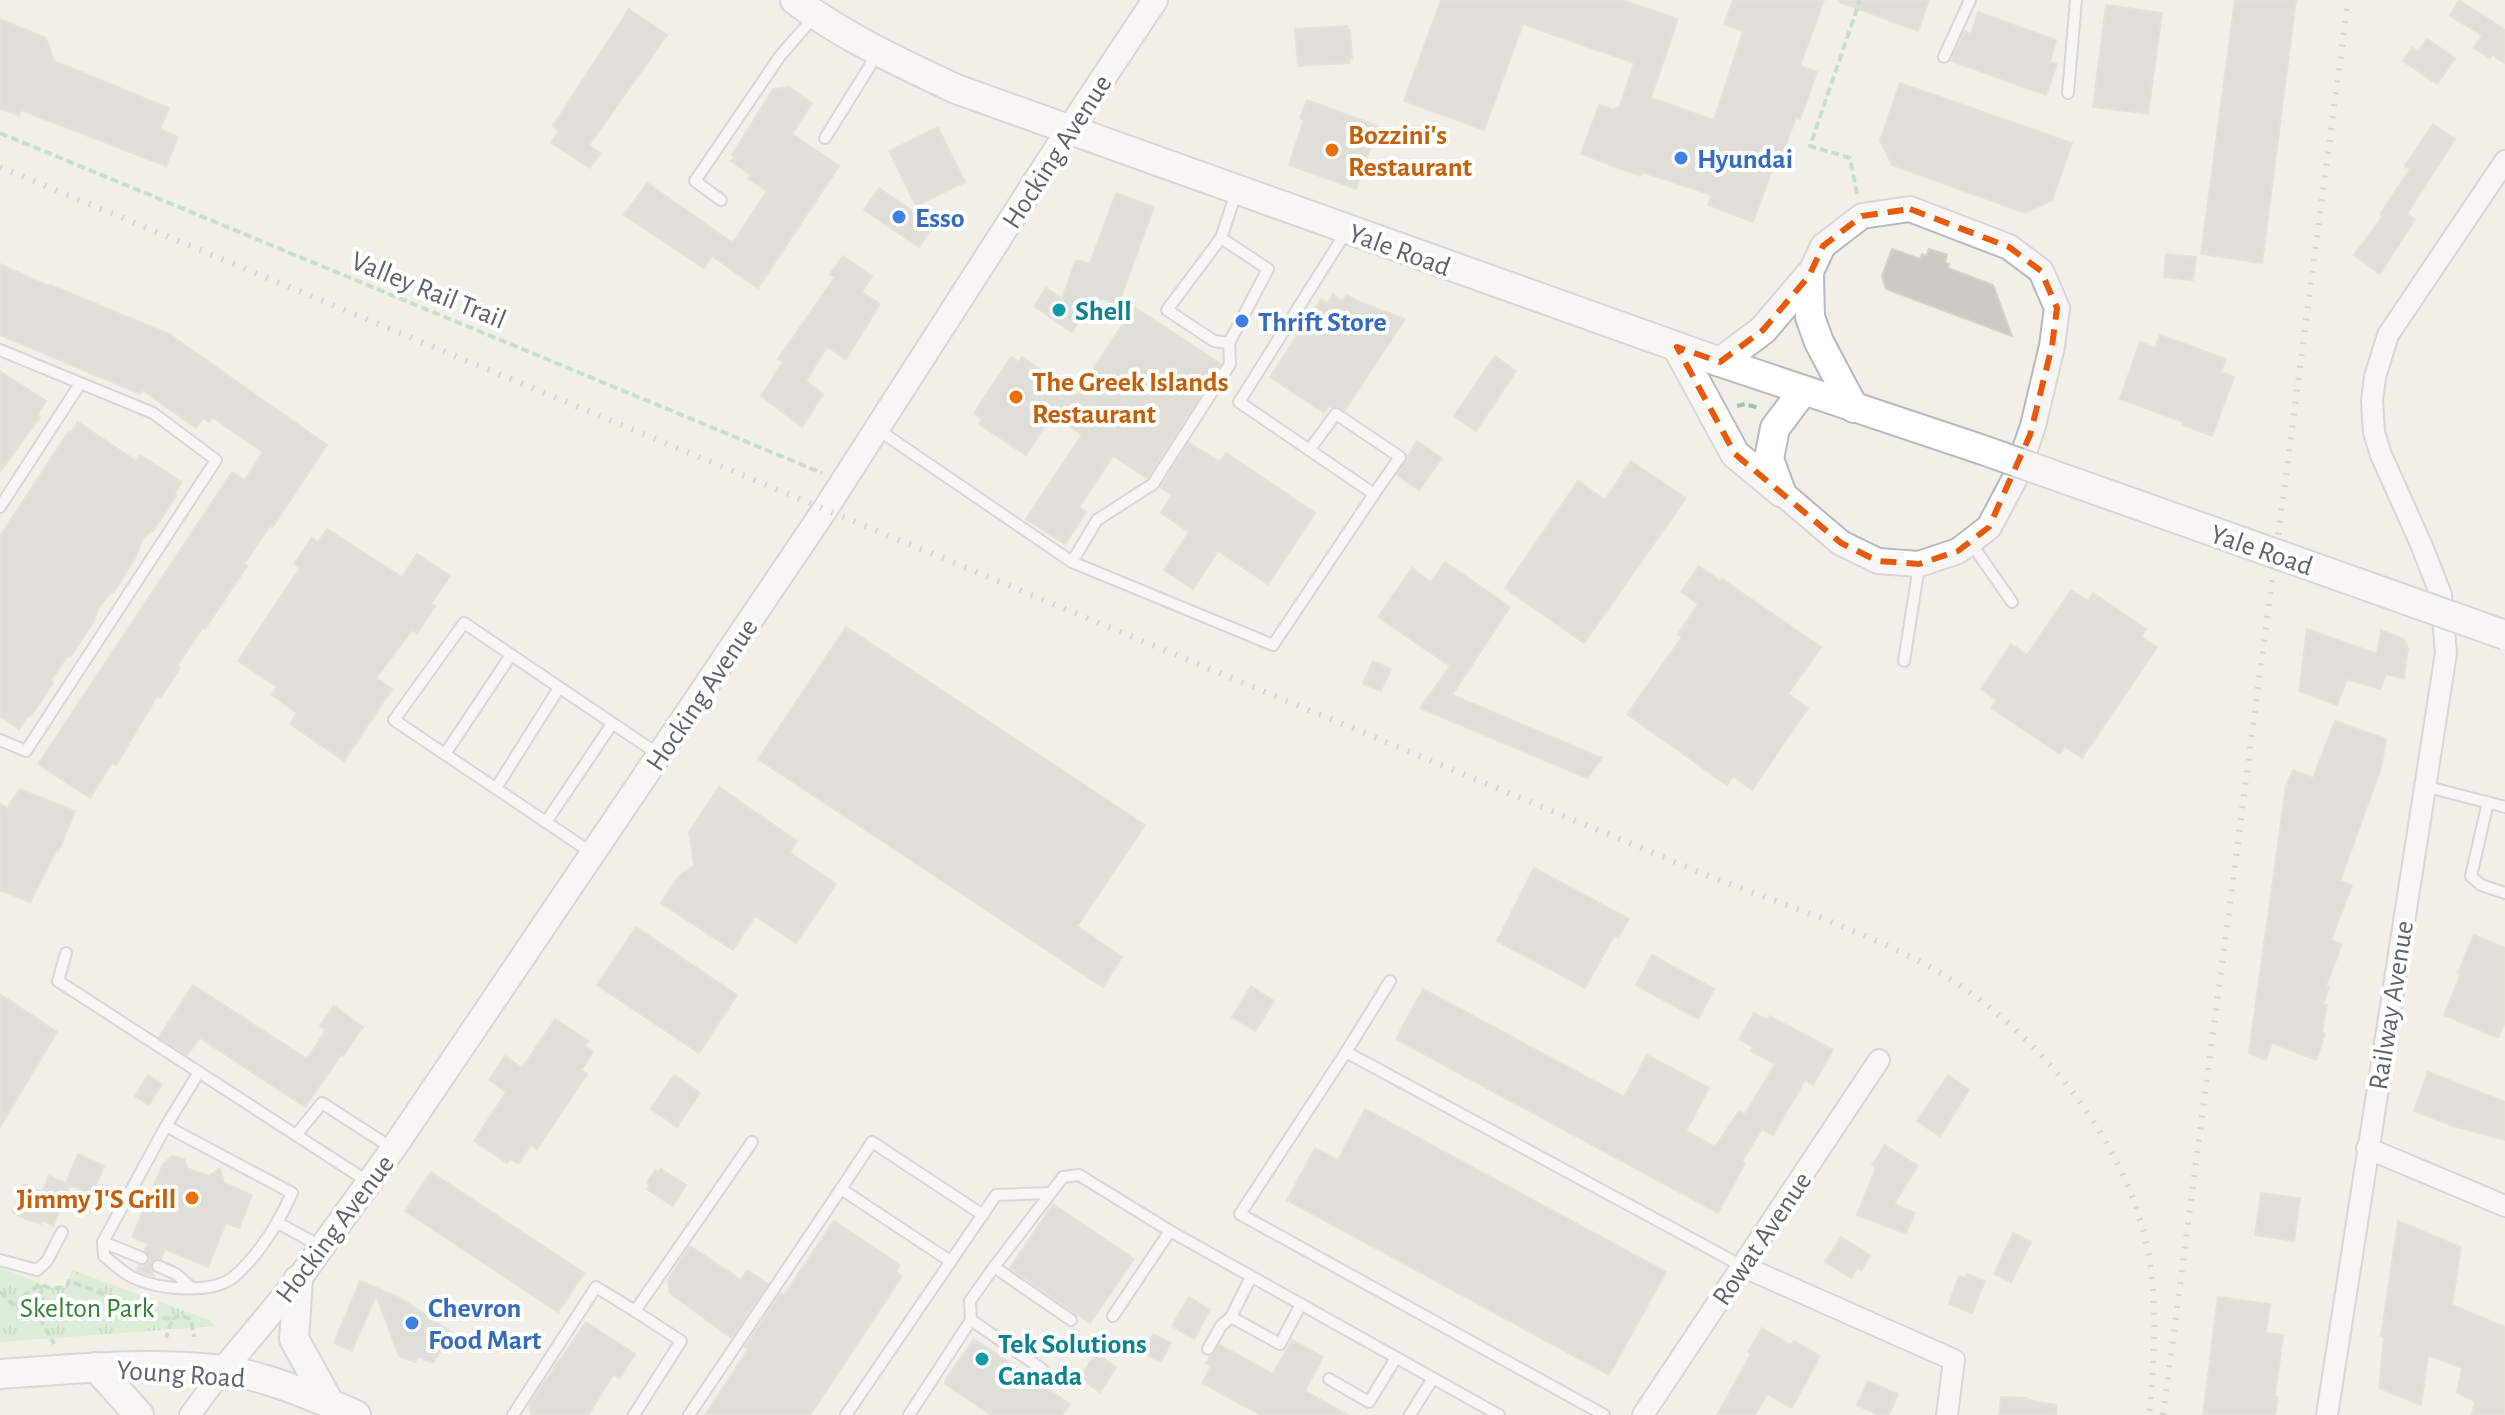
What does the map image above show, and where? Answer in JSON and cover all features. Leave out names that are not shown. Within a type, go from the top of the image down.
[{"type":"main road","name":"Yale Road","points":[[805,8],[879,51],[956,89],[1068,131],[2505,635]]},
{"type":"main road","points":[[1720,362],[1763,330],[1809,276]]},
{"type":"main road","points":[[1809,276],[1810,317],[1819,342],[1854,408]]},
{"type":"main road","points":[[1677,347],[1735,454],[1781,492]]},
{"type":"main road","points":[[1781,492],[1769,459],[1775,428],[1803,391]]},
{"type":"main road","points":[[298,1280],[294,1339],[330,1404]]},
{"type":"main road","points":[[96,1367],[139,1415]]},
{"type":"main road","name":"Young Road","points":[[0,1374],[96,1367],[223,1370],[272,1382],[356,1415]]},
{"type":"street","name":"Hocking Avenue","points":[[223,1370],[298,1280],[393,1149],[843,481],[1155,0]]},
{"type":"street","name":"Railway Avenue","points":[[2327,1415],[2446,653],[2441,595],[2377,444],[2372,401],[2375,377],[2388,335],[2503,168]]},
{"type":"street","points":[[1781,492],[1841,543],[1878,561],[1919,564],[1958,551],[1989,527],[2015,478],[2033,426],[2052,346],[2057,308],[2041,271],[2009,247],[1910,209],[1862,216],[1823,246],[1809,276]]},
{"type":"street","name":"Rowat Avenue","points":[[1643,1415],[1879,1060]]},
{"type":"street","points":[[2367,1148],[2505,1206]]},
{"type":"street","points":[[1742,1266],[1954,1360],[1947,1415]]},
{"type":"street","points":[[190,1415],[223,1370]]},
{"type":"lane","points":[[1944,57],[1970,0]]},
{"type":"lane","points":[[2068,93],[2076,0]]},
{"type":"lane","points":[[721,200],[695,181],[780,56],[805,8]]},
{"type":"lane","points":[[825,138],[879,51]]},
{"type":"lane","points":[[1229,343],[1214,341],[1167,310],[1221,238],[1237,191]]},
{"type":"lane","points":[[1347,230],[1239,402],[1374,494]]},
{"type":"lane","points":[[1072,562],[1097,520],[1153,484],[1230,364],[1229,343],[1268,269],[1221,238]]},
{"type":"lane","points":[[0,350],[153,413],[216,460],[26,751],[0,740]]},
{"type":"lane","points":[[0,507],[80,384]]},
{"type":"lane","points":[[877,429],[1072,562],[1273,645],[1400,457],[1336,414],[1309,450]]},
{"type":"lane","points":[[1970,542],[2012,602]]},
{"type":"lane","points":[[1904,661],[1919,564]]},
{"type":"lane","points":[[593,853],[394,720],[464,623],[659,756]]},
{"type":"lane","points":[[445,754],[511,655]]},
{"type":"lane","points":[[496,788],[559,688]]},
{"type":"lane","points":[[546,822],[612,724]]},
{"type":"lane","points":[[2424,786],[2505,807]]},
{"type":"lane","points":[[2488,802],[2471,876],[2481,885],[2505,893]]},
{"type":"lane","points":[[66,953],[58,981],[369,1183]]},
{"type":"lane","points":[[1390,981],[1240,1214],[1604,1415]]},
{"type":"lane","points":[[1346,1052],[1742,1266]]},
{"type":"lane","points":[[166,1126],[292,1193],[278,1223],[235,1277],[206,1288],[164,1287],[133,1278],[104,1256],[103,1242],[166,1126],[199,1072]]},
{"type":"lane","points":[[296,1135],[322,1103],[393,1149]]},
{"type":"lane","points":[[635,1311],[752,1142]]},
{"type":"lane","points":[[689,1415],[872,1142],[983,1215]]},
{"type":"lane","points":[[909,1415],[971,1320],[970,1301],[994,1267],[1063,1177],[1079,1175],[1170,1231],[1499,1415]]},
{"type":"lane","points":[[841,1189],[950,1261]]},
{"type":"lane","points":[[846,1415],[996,1195],[1049,1193]]},
{"type":"lane","points":[[278,1223],[323,1247]]},
{"type":"lane","points":[[1113,1316],[1170,1231]]},
{"type":"lane","points":[[0,1260],[37,1270],[47,1261],[62,1232]]},
{"type":"lane","points":[[103,1242],[142,1258]]},
{"type":"lane","points":[[158,1266],[176,1274],[192,1288]]},
{"type":"lane","points":[[994,1267],[1071,1320]]},
{"type":"lane","points":[[1208,1349],[1221,1326],[1231,1317],[1251,1277]]},
{"type":"lane","points":[[513,1415],[596,1287],[681,1341],[634,1415]]},
{"type":"lane","points":[[1231,1317],[1280,1344],[1301,1304]]},
{"type":"lane","points":[[971,1320],[1042,1369]]},
{"type":"lane","points":[[1329,1379],[1369,1402],[1396,1358]]},
{"type":"lane","points":[[1410,1415],[1433,1378]]},
{"type":"path","points":[[1860,0],[1810,146],[1850,158],[1862,216]]},
{"type":"path","name":"Valley Rail Trail","points":[[0,133],[843,481]]},
{"type":"path","points":[[1726,409],[1745,404],[1765,410]]},
{"type":"path","points":[[41,1284],[51,1289],[67,1286],[69,1281],[117,1299],[146,1316],[172,1319],[180,1315],[191,1319],[194,1337]]},
{"type":"path","points":[[15,1306],[41,1284]]},
{"type":"path","points":[[40,1318],[43,1308],[41,1284]]},
{"type":"path","points":[[0,1292],[15,1306],[40,1318],[54,1344]]},
{"type":"path","points":[[166,1338],[172,1319]]},
{"type":"highlighted area","points":[[1910,209],[2009,247],[2041,271],[2057,308],[2052,346],[2030,435],[1989,527],[1958,551],[1919,564],[1878,561],[1841,543],[1735,454],[1677,347],[1720,362],[1763,330],[1809,276],[1823,246],[1862,216]]},
{"type":"green space","name":"Skelton Park","points":[[0,1267],[51,1288],[67,1286],[72,1270],[209,1320],[216,1326],[0,1342]]},
{"type":"building","points":[[1441,0],[1621,0],[1678,19],[1651,98],[1714,120],[1743,31],[1724,24],[1733,0],[1824,0],[1800,66],[1817,72],[1800,119],[1796,117],[1781,158],[1777,157],[1753,222],[1708,205],[1712,195],[1642,172],[1640,176],[1581,154],[1599,105],[1615,110],[1619,108],[1634,63],[1523,24],[1484,130],[1404,101]]},
{"type":"building","points":[[1839,0],[1929,0],[1918,31]]},
{"type":"building","points":[[2235,0],[2296,0],[2262,263],[2201,254]]},
{"type":"building","points":[[2459,0],[2505,30],[2505,63],[2474,48],[2482,35],[2450,16]]},
{"type":"building","points":[[2106,5],[2162,13],[2148,114],[2093,107]]},
{"type":"building","points":[[629,9],[667,35],[589,145],[600,153],[590,168],[551,143],[559,131],[553,126]]},
{"type":"building","points":[[1978,12],[2056,40],[2050,62],[2057,64],[2046,95],[1951,61],[1965,31],[1971,34]]},
{"type":"building","points":[[0,19],[46,38],[54,61],[169,108],[160,129],[178,137],[166,166],[21,110],[19,116],[0,108]]},
{"type":"building","points":[[1347,26],[1352,58],[1349,63],[1298,66],[1295,29]]},
{"type":"building","points":[[2427,39],[2455,58],[2437,84],[2403,61],[2412,48],[2418,52]]},
{"type":"building","points":[[1900,83],[2072,143],[2052,200],[2025,213],[1892,165],[1880,141]]},
{"type":"building","points":[[789,87],[812,103],[792,134],[839,166],[758,288],[712,256],[704,268],[624,215],[647,183],[733,243],[767,191],[731,161],[736,157],[732,155],[773,89]]},
{"type":"building","points":[[1307,100],[1378,126],[1356,189],[1289,165],[1304,120],[1300,118]]},
{"type":"building","points":[[2433,124],[2455,139],[2407,214],[2415,219],[2380,274],[2354,255],[2383,216],[2380,214],[2410,169],[2405,166]]},
{"type":"building","name":"Esso","points":[[938,127],[965,182],[916,206],[889,151]]},
{"type":"building","name":"Esso","points":[[879,188],[933,225],[919,247],[864,210]]},
{"type":"building","points":[[1116,193],[1154,207],[1118,305],[1096,297],[1072,332],[1034,306],[1046,288],[1062,299],[1076,260],[1090,264]]},
{"type":"building","points":[[1892,249],[1920,259],[1922,254],[1926,256],[1929,249],[1947,255],[1945,262],[1949,264],[1948,268],[1993,285],[2012,336],[1886,289],[1882,276]]},
{"type":"building","points":[[2166,254],[2196,257],[2193,280],[2164,277]]},
{"type":"building","points":[[843,256],[872,276],[862,292],[880,304],[846,359],[827,347],[806,381],[823,394],[802,427],[761,396],[783,362],[778,359],[835,277],[830,274]]},
{"type":"building","points":[[0,264],[169,334],[327,445],[244,564],[247,566],[177,666],[180,668],[160,698],[157,696],[116,765],[112,763],[90,798],[38,764],[232,472],[245,480],[263,452],[212,417],[209,422],[203,418],[196,428],[142,390],[140,394],[0,335]]},
{"type":"building","points":[[1333,294],[1342,301],[1347,295],[1405,319],[1345,410],[1329,406],[1324,413],[1270,377],[1321,299],[1327,304]]},
{"type":"building","points":[[1134,307],[1221,364],[1147,478],[1113,456],[1079,507],[1086,512],[1065,544],[1026,519],[1082,435],[1052,415],[1026,455],[979,424],[982,419],[974,413],[1011,357],[1019,362],[1022,357],[1076,395]]},
{"type":"building","points":[[2160,335],[2226,359],[2221,372],[2234,377],[2212,436],[2183,425],[2184,422],[2120,399],[2140,342],[2155,348]]},
{"type":"building","points":[[1495,356],[1516,371],[1476,431],[1454,416]]},
{"type":"building","points":[[0,371],[46,401],[37,415],[40,417],[0,472]]},
{"type":"building","points":[[78,422],[136,461],[140,455],[182,482],[153,531],[143,539],[114,592],[98,609],[71,656],[67,657],[32,715],[19,729],[0,716],[0,536]]},
{"type":"building","points":[[1417,441],[1442,458],[1419,490],[1397,475]]},
{"type":"building","points":[[1189,443],[1220,462],[1226,453],[1315,513],[1268,584],[1218,551],[1193,589],[1164,570],[1189,532],[1161,513],[1172,495],[1160,487]]},
{"type":"building","points":[[1631,461],[1686,498],[1584,643],[1505,588],[1578,481],[1605,500]]},
{"type":"building","points":[[327,529],[402,577],[417,554],[450,576],[431,604],[435,606],[417,634],[412,630],[376,678],[392,689],[344,761],[290,724],[297,713],[272,695],[277,687],[238,661],[300,568],[294,564],[312,538],[318,542]]},
{"type":"building","points":[[1445,562],[1510,607],[1452,695],[1602,758],[1587,778],[1420,708],[1450,666],[1378,617],[1412,568],[1431,582]]},
{"type":"building","points":[[1699,566],[1821,647],[1788,694],[1808,708],[1752,790],[1733,776],[1727,785],[1627,714],[1682,637],[1678,634],[1698,604],[1681,592]]},
{"type":"building","points":[[2071,590],[2088,601],[2093,593],[2146,629],[2141,637],[2157,647],[2082,758],[2065,747],[2060,754],[1991,708],[1997,700],[1981,689],[2011,644],[2027,655]]},
{"type":"building","points":[[846,627],[1145,825],[1077,926],[1122,957],[1103,987],[758,759]]},
{"type":"building","points":[[2307,629],[2377,654],[2381,630],[2403,639],[2408,648],[2404,679],[2386,674],[2380,689],[2347,679],[2337,705],[2299,691]]},
{"type":"building","points":[[1373,661],[1391,669],[1381,691],[1363,684]]},
{"type":"building","points":[[2335,721],[2386,739],[2381,768],[2340,881],[2352,885],[2331,940],[2342,944],[2326,986],[2329,987],[2323,1004],[2327,1005],[2322,1032],[2325,1034],[2316,1060],[2272,1043],[2266,1060],[2249,1053],[2286,786],[2293,770],[2313,778]]},
{"type":"building","points":[[719,787],[797,841],[790,853],[836,884],[796,943],[755,916],[733,950],[661,903],[680,875],[694,866],[689,832]]},
{"type":"building","points":[[20,789],[75,811],[58,852],[30,902],[0,890],[0,803],[7,808]]},
{"type":"building","points":[[1534,868],[1629,919],[1618,938],[1614,936],[1585,988],[1497,941]]},
{"type":"building","points":[[636,927],[737,995],[699,1053],[597,985]]},
{"type":"building","points":[[2474,935],[2505,948],[2505,1023],[2498,1038],[2444,1015]]},
{"type":"building","points":[[1652,955],[1714,989],[1698,1019],[1636,985]]},
{"type":"building","points":[[193,985],[307,1059],[326,1030],[320,1026],[334,1006],[363,1027],[305,1107],[200,1038],[187,1055],[159,1037]]},
{"type":"building","points":[[1251,986],[1274,1001],[1255,1031],[1232,1017]]},
{"type":"building","points":[[1423,989],[1624,1097],[1647,1055],[1709,1088],[1686,1131],[1715,1147],[1739,1111],[1745,1114],[1775,1064],[1751,1051],[1753,1047],[1739,1039],[1754,1013],[1768,1020],[1770,1016],[1833,1050],[1813,1085],[1805,1080],[1773,1135],[1762,1129],[1742,1161],[1745,1163],[1718,1213],[1396,1039]]},
{"type":"building","points":[[0,994],[57,1032],[0,1127]]},
{"type":"building","points":[[555,1019],[589,1041],[585,1046],[593,1052],[581,1070],[587,1074],[537,1149],[531,1145],[518,1164],[510,1159],[507,1163],[474,1141],[506,1092],[489,1080],[505,1056],[522,1068]]},
{"type":"building","points":[[2428,1072],[2505,1102],[2505,1140],[2453,1126],[2414,1111]]},
{"type":"building","points":[[148,1075],[162,1084],[149,1105],[135,1096]]},
{"type":"building","points":[[674,1075],[700,1093],[677,1127],[651,1109]]},
{"type":"building","points":[[1948,1075],[1969,1090],[1940,1136],[1917,1121]]},
{"type":"building","points":[[1365,1109],[1666,1272],[1609,1375],[1287,1200],[1315,1148],[1338,1160]]},
{"type":"building","points":[[1885,1145],[1918,1166],[1894,1204],[1915,1213],[1906,1234],[1857,1215],[1876,1168],[1872,1165]]},
{"type":"building","points":[[78,1154],[104,1166],[92,1195],[66,1183]]},
{"type":"building","points":[[172,1156],[184,1159],[187,1168],[209,1176],[220,1168],[224,1183],[252,1195],[239,1228],[226,1223],[208,1267],[165,1249],[161,1259],[154,1259],[150,1264],[154,1276],[137,1271],[139,1265],[146,1265],[150,1260],[145,1251],[148,1244],[132,1237],[163,1164]]},
{"type":"building","points":[[661,1169],[686,1185],[673,1206],[647,1189],[655,1170],[659,1172]]},
{"type":"building","points":[[431,1172],[584,1273],[558,1312],[405,1211]]},
{"type":"building","points":[[49,1176],[70,1185],[53,1226],[12,1212],[24,1184],[42,1192]]},
{"type":"building","points":[[2261,1193],[2300,1198],[2294,1241],[2255,1235]]},
{"type":"building","points":[[1053,1204],[1134,1259],[1090,1323],[1010,1268]]},
{"type":"building","points":[[834,1221],[900,1265],[896,1272],[902,1276],[810,1415],[705,1415],[748,1349],[745,1347]]},
{"type":"building","points":[[2398,1221],[2461,1247],[2452,1305],[2505,1327],[2505,1415],[2472,1415],[2475,1401],[2457,1393],[2462,1368],[2428,1355],[2421,1405],[2379,1388],[2384,1337],[2381,1336]]},
{"type":"building","points":[[2013,1233],[2031,1242],[2011,1282],[1994,1274]]},
{"type":"building","points":[[1841,1237],[1870,1255],[1862,1270],[1857,1268],[1851,1278],[1825,1262]]},
{"type":"building","points":[[690,1246],[741,1280],[747,1270],[768,1284],[731,1338],[670,1293],[668,1280]]},
{"type":"building","points":[[1967,1274],[1985,1281],[1972,1313],[1949,1304],[1959,1276],[1966,1278]]},
{"type":"building","name":"Chevron Food Mart","points":[[360,1281],[400,1298],[453,1333],[433,1363],[418,1357],[415,1362],[399,1356],[376,1295],[352,1351],[334,1343]]},
{"type":"building","points":[[1189,1297],[1210,1310],[1194,1339],[1172,1326]]},
{"type":"building","points":[[2218,1297],[2270,1304],[2266,1333],[2283,1335],[2275,1415],[2203,1415]]},
{"type":"building","points":[[586,1322],[635,1354],[620,1378],[613,1375],[588,1415],[532,1415],[529,1405]]},
{"type":"building","points":[[1762,1328],[1791,1345],[1794,1341],[1820,1356],[1792,1408],[1767,1394],[1755,1415],[1717,1415],[1751,1354],[1748,1352]]},
{"type":"building","points":[[1153,1334],[1171,1343],[1161,1362],[1143,1353]]},
{"type":"building","name":"Tek Solutions Canada","points":[[974,1339],[1070,1404],[1062,1415],[991,1415],[945,1384]]},
{"type":"building","points":[[1292,1340],[1323,1357],[1305,1391],[1348,1415],[1261,1415],[1202,1383],[1211,1366],[1206,1363],[1220,1345],[1273,1374]]},
{"type":"building","points":[[1096,1353],[1116,1367],[1100,1392],[1080,1378]]},
{"type":"building","points":[[1868,1381],[1898,1394],[1889,1415],[1879,1415],[1857,1405]]},
{"type":"building","points":[[2001,1397],[2027,1398],[2056,1405],[2056,1415],[1999,1415]]},
{"type":"railway","points":[[2163,1415],[2348,0]]},
{"type":"railway","points":[[0,167],[1704,874],[1846,928],[1928,966],[1999,1015],[2032,1046],[2089,1115],[2112,1153],[2131,1193],[2149,1256],[2154,1301],[2149,1415]]},
{"type":"place","name":"Bozzini's Restaurant","points":[[1332,150]]},
{"type":"place","name":"Hyundai","points":[[1681,158]]},
{"type":"place","name":"Esso","points":[[899,217]]},
{"type":"place","name":"Shell","points":[[1059,310]]},
{"type":"place","name":"Thrift Store","points":[[1242,321]]},
{"type":"place","name":"The Greek Islands Restaurant","points":[[1016,397]]},
{"type":"place","name":"Jimmy J'S Grill","points":[[192,1198]]},
{"type":"place","name":"Chevron Food Mart","points":[[412,1323]]},
{"type":"place","name":"Tek Solutions Canada","points":[[982,1359]]}]
